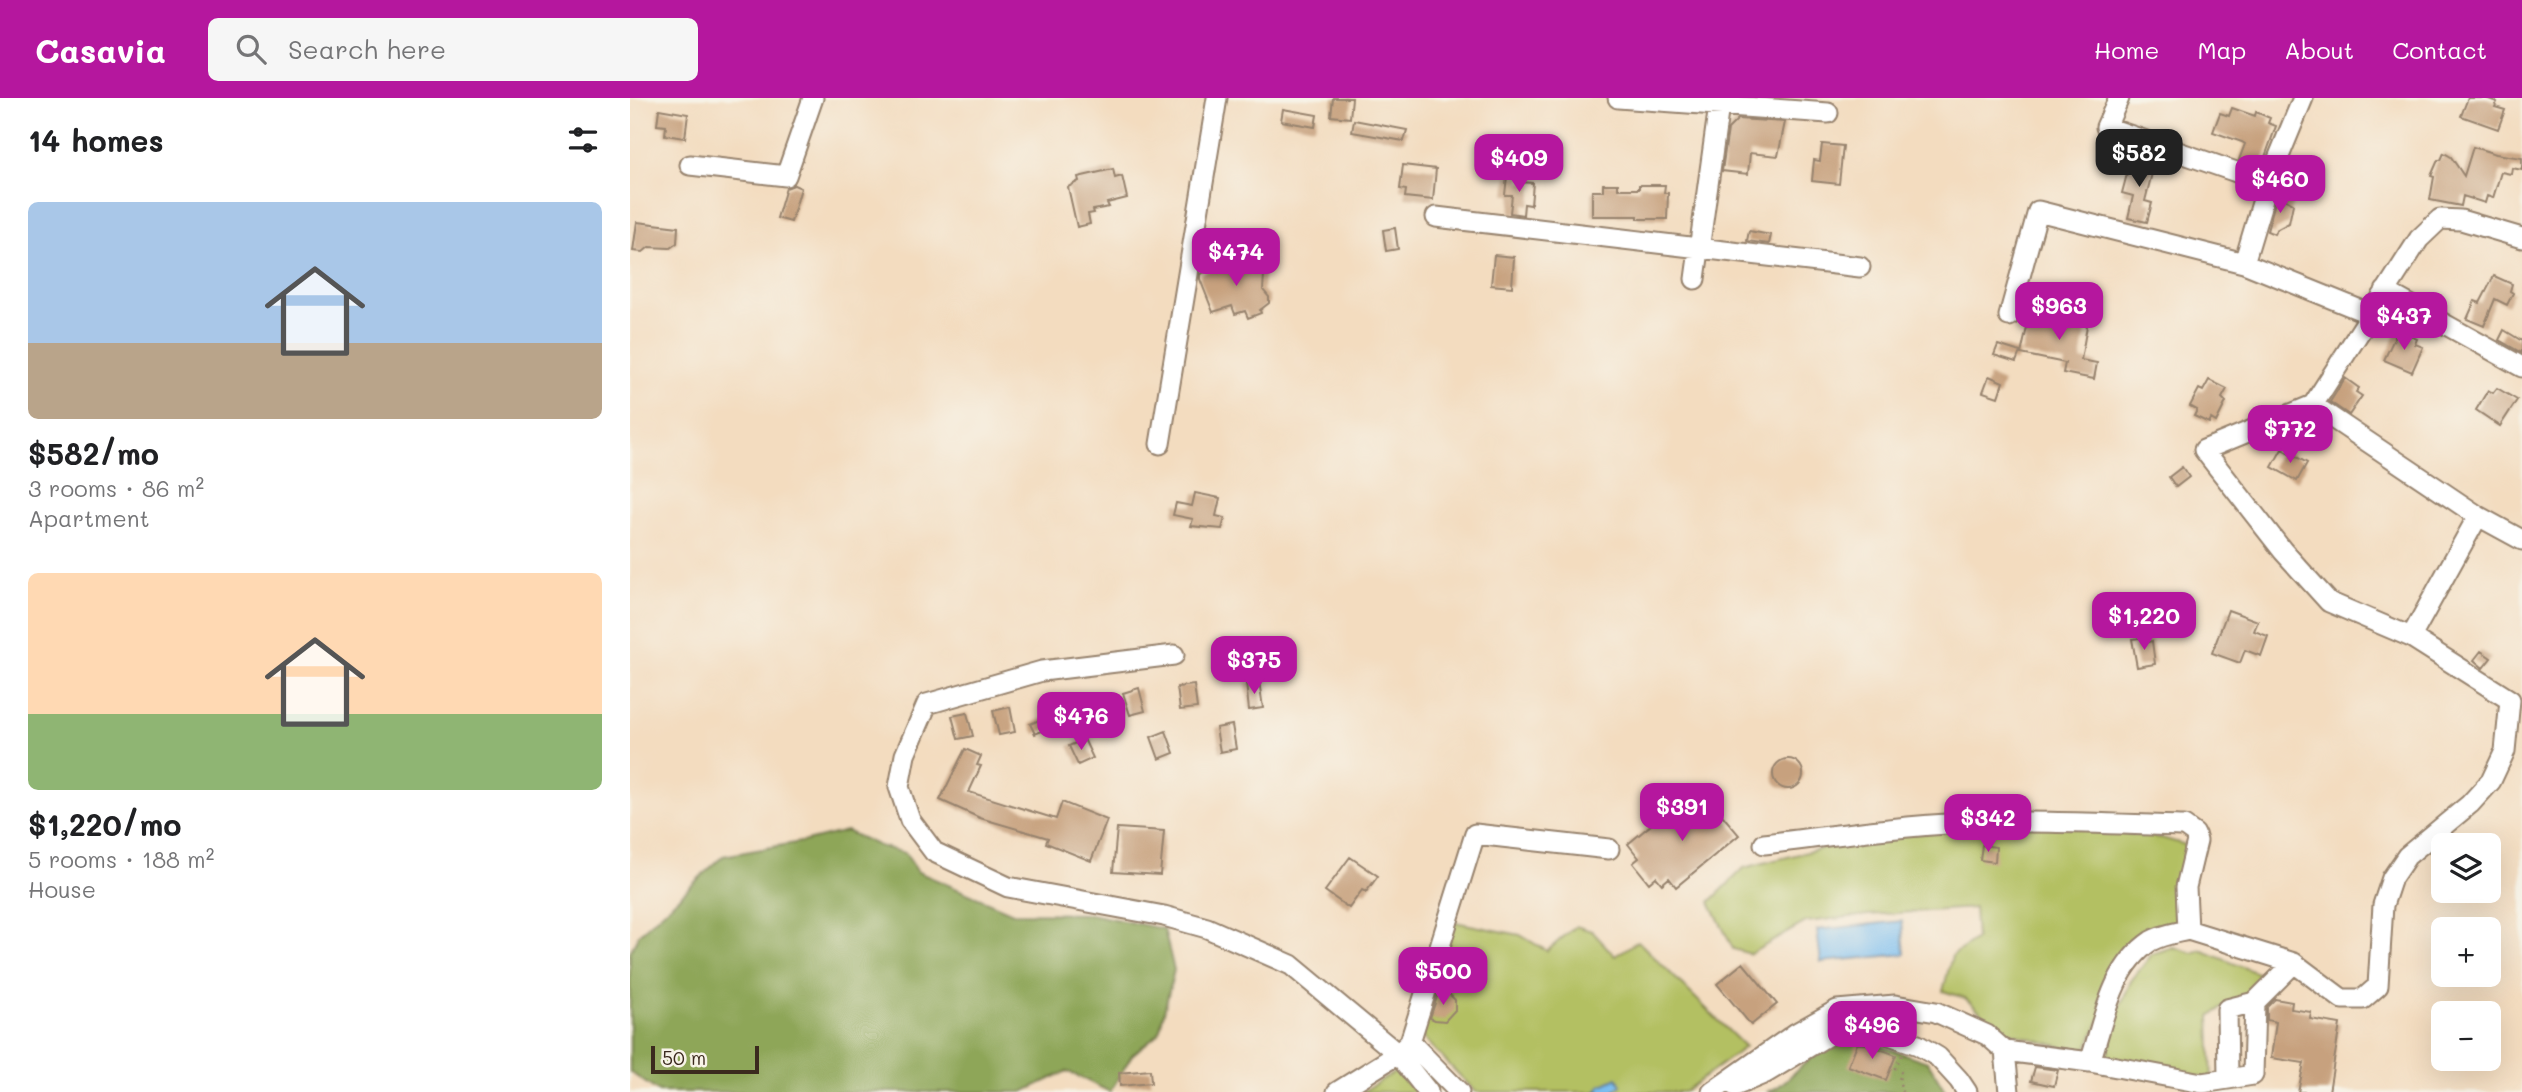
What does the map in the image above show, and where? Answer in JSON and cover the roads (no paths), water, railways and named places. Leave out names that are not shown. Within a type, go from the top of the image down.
[{"type":"street","points":[[690,165],[786,176],[813,98]]},
{"type":"street","points":[[1160,444],[1217,98]]},
{"type":"street","points":[[1618,98],[1720,102],[1828,113]]},
{"type":"street","points":[[2119,98],[2106,127],[2268,183]]},
{"type":"street","points":[[2244,262],[2268,183],[2303,98]]},
{"type":"street","points":[[1695,279],[1720,102]]},
{"type":"street","points":[[2009,316],[2038,211],[2244,262],[2370,314]]},
{"type":"street","points":[[1436,218],[1860,267]]},
{"type":"street","points":[[2090,1062],[2107,1006],[2124,967],[2152,940],[2188,930],[2294,963],[2342,999],[2363,999],[2378,985],[2383,905],[2392,878],[2407,856],[2470,804],[2491,780],[2505,751],[2510,700],[2411,638],[2329,602],[2283,551],[2204,450],[2313,405],[2419,239],[2440,219],[2461,220],[2522,238]]},
{"type":"street","points":[[2385,291],[2522,367]]},
{"type":"street","points":[[2313,405],[2479,516],[2522,540]]},
{"type":"street","points":[[2411,638],[2479,516]]},
{"type":"street","points":[[1174,655],[1042,671],[927,704],[905,755],[900,787],[910,820],[934,852],[1008,887],[1164,916],[1207,928],[1291,965],[1459,1092]]},
{"type":"street","points":[[1764,844],[1874,830],[1964,823],[2040,821],[2184,826],[2195,834],[2197,841],[2186,887],[2188,930]]},
{"type":"street","points":[[1337,1092],[1404,1048],[1475,834],[1609,849]]},
{"type":"street","points":[[2228,1079],[2227,1009],[2255,1002],[2294,963]]},
{"type":"street","points":[[1712,1092],[1796,1034],[1837,1010],[1895,1004],[1936,1012],[1987,1035],[2005,1051],[2090,1062],[2202,1083],[2253,1076],[2255,1002]]},
{"type":"street","points":[[1721,1092],[1766,1073],[1832,1033],[1878,1031],[1918,1045],[1938,1057],[1967,1092]]},
{"type":"street","points":[[1404,1048],[1428,1092]]},
{"type":"street","points":[[2005,1051],[2009,1092]]},
{"type":"water","points":[[1902,921],[1905,954],[1821,962],[1817,930]]},
{"type":"water","points":[[1617,1078],[1621,1085],[1613,1092],[1596,1092],[1600,1086]]}]
